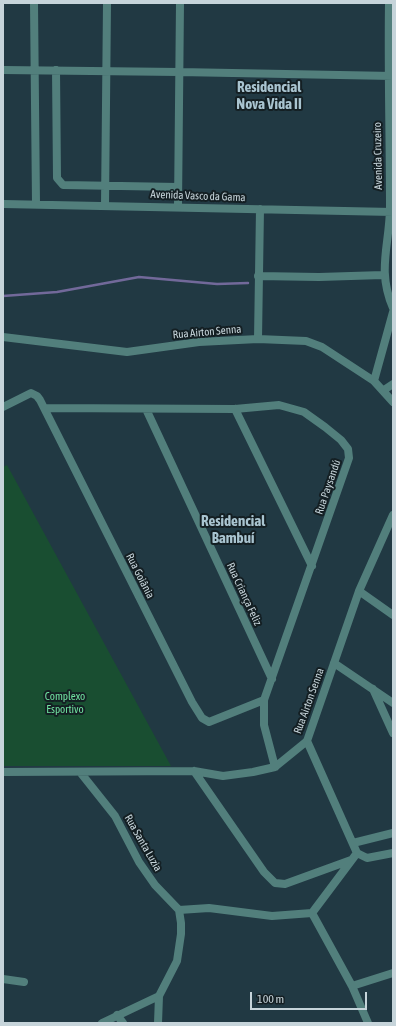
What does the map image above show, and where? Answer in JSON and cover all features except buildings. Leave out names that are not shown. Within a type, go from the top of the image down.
[{"type":"street","points":[[34,3],[36,204]]},
{"type":"street","points":[[105,205],[107,3]]},
{"type":"street","points":[[178,206],[180,3]]},
{"type":"street","name":"Avenida Cruzeiro","points":[[389,3],[391,211],[384,274],[388,296],[393,308]]},
{"type":"street","points":[[3,70],[390,76]]},
{"type":"street","points":[[56,70],[57,178],[63,185],[178,187]]},
{"type":"street","name":"Avenida Vasco da Gama","points":[[3,204],[391,211]]},
{"type":"street","points":[[258,339],[260,209]]},
{"type":"street","points":[[258,276],[319,277],[384,274]]},
{"type":"street","points":[[374,381],[393,312]]},
{"type":"street","name":"Rua Airton Senna","points":[[3,337],[127,352],[199,342],[258,339],[306,341],[322,347],[374,381],[384,390],[393,402]]},
{"type":"street","points":[[384,390],[393,384]]},
{"type":"street","name":"Rua Goiânia","points":[[3,406],[23,395],[34,393],[45,408],[122,565],[192,702],[202,718],[209,722],[264,700]]},
{"type":"street","name":"Rua Paysandú","points":[[45,408],[235,409],[279,405],[304,412],[341,440],[348,449],[349,458],[264,700],[264,725],[275,766]]},
{"type":"street","name":"Rua Criança Feliz","points":[[146,409],[272,680]]},
{"type":"street","points":[[235,409],[312,566]]},
{"type":"street","name":"Rua Airton Senna","points":[[3,772],[194,772],[223,776],[253,772],[275,766],[307,741],[358,591],[391,526],[393,515]]},
{"type":"street","points":[[358,591],[393,615]]},
{"type":"street","points":[[334,663],[393,703]]},
{"type":"street","points":[[372,688],[393,733]]},
{"type":"street","points":[[307,741],[357,852],[366,858],[393,853]]},
{"type":"street","name":"Rua Santa Luzia","points":[[80,772],[115,816],[139,862],[154,885],[179,910]]},
{"type":"street","points":[[194,772],[264,872],[276,883],[285,884],[351,860]]},
{"type":"street","points":[[352,843],[393,833]]},
{"type":"street","points":[[158,1023],[159,996],[177,961],[181,934],[179,910],[209,908],[272,916],[312,913],[357,852]]},
{"type":"street","points":[[312,913],[352,986],[368,1023]]},
{"type":"street","points":[[352,986],[393,973]]},
{"type":"street","points":[[3,979],[24,982]]},
{"type":"street","points":[[102,1023],[159,996]]},
{"type":"street","points":[[117,1015],[123,1023]]},
{"type":"green space","name":"Complexo Esportivo","points":[[7,465],[171,766],[3,766],[3,467]]},
{"type":"waterway","points":[[3,296],[57,292],[139,277],[217,284],[248,283]]},
{"type":"district","name":"Residencial Nova Vida II","points":[[269,96]]},
{"type":"district","name":"Residencial Bambuí","points":[[233,530]]}]
